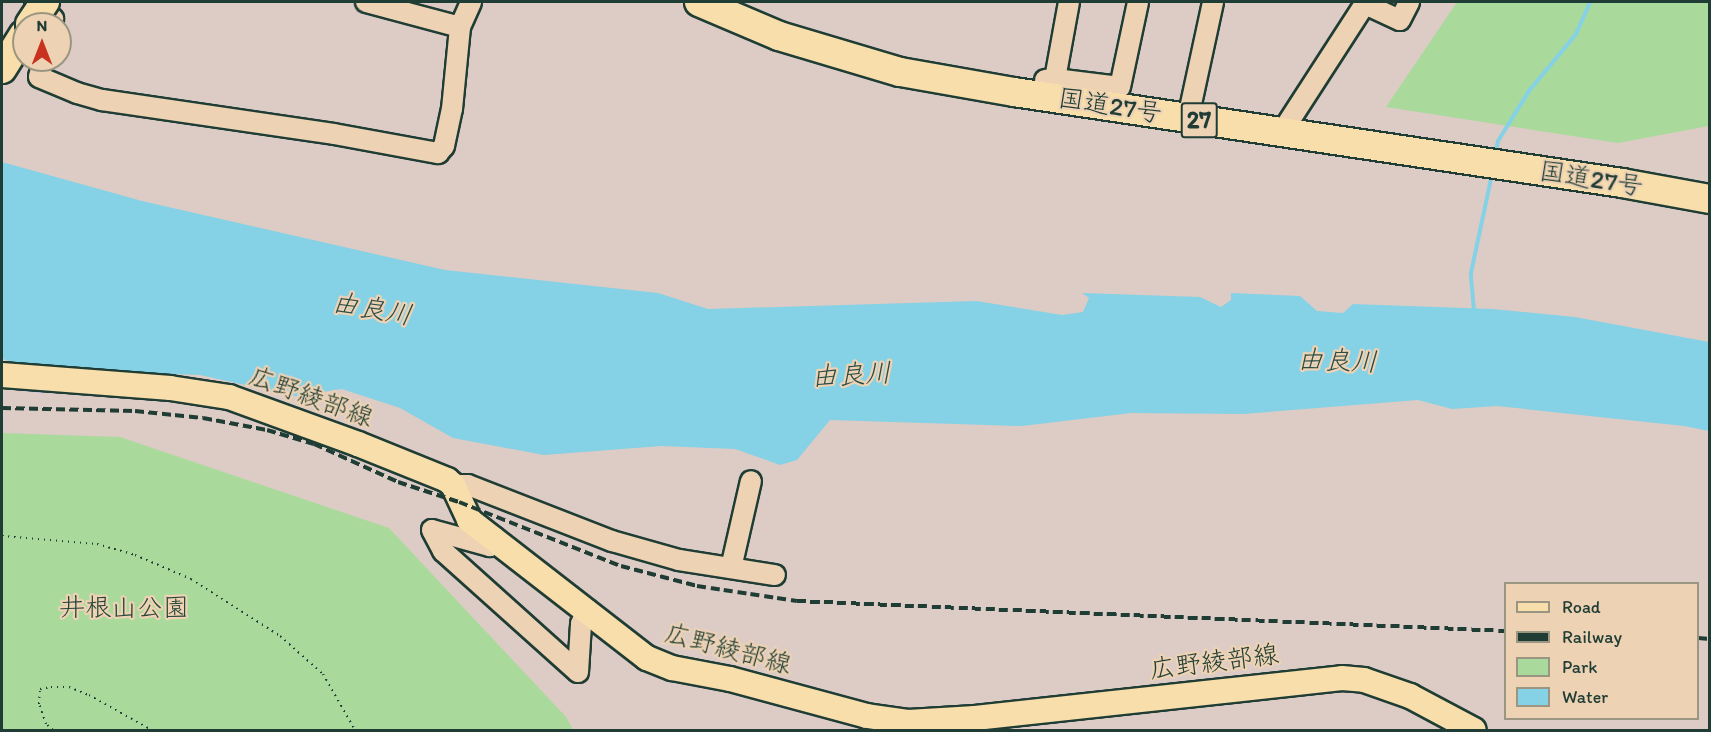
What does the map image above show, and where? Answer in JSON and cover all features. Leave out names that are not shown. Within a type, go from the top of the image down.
[{"type":"highway","name":"国道27号","points":[[699,2],[779,36],[900,72],[1049,87],[1188,118],[1622,183],[1710,199]]},
{"type":"highway","points":[[2,69],[12,53]]},
{"type":"main road","name":"広野綾部線","points":[[2,375],[170,388],[229,397],[291,418],[453,485],[470,520],[647,658],[672,668],[730,680],[867,716],[908,722],[975,718],[1342,678],[1364,680],[1402,693],[1474,730]]},
{"type":"street","points":[[40,72],[39,77],[77,93],[102,100],[334,134],[438,153],[444,146],[452,109],[460,27],[471,2]]},
{"type":"street","points":[[1069,2],[1049,87],[1120,87],[1138,2]]},
{"type":"street","points":[[1188,118],[1213,2]]},
{"type":"street","points":[[1282,132],[1365,3],[1400,20],[1409,2]]},
{"type":"street","points":[[379,3],[460,27]]},
{"type":"street","points":[[731,568],[751,481]]},
{"type":"street","points":[[453,485],[468,486],[612,542],[678,560],[775,575]]},
{"type":"street","points":[[494,537],[490,546],[432,530],[443,551],[578,672],[581,624],[587,609]]},
{"type":"path","points":[[2,536],[97,544],[135,555],[191,579],[280,636],[314,667],[322,675],[355,730]]},
{"type":"path","points":[[53,730],[46,724],[39,704],[40,689],[51,687],[69,687],[89,695],[152,730]]},
{"type":"green space","points":[[1457,2],[1709,2],[1709,126],[1618,143],[1386,107]]},
{"type":"green space","name":"井根山公園","points":[[2,433],[120,437],[389,528],[566,717],[573,730],[2,730]]},
{"type":"water","name":"由良川","points":[[2,162],[142,201],[445,270],[658,293],[708,309],[976,301],[1062,315],[1083,312],[1089,298],[1082,293],[1200,297],[1221,307],[1231,300],[1231,293],[1300,296],[1317,311],[1343,313],[1353,304],[1492,309],[1575,317],[1709,342],[1709,431],[1684,426],[1497,406],[1452,409],[1418,400],[1243,414],[1131,413],[1022,426],[830,420],[797,460],[780,465],[735,449],[661,446],[544,455],[453,438],[400,408],[342,389],[295,396],[200,375],[40,369],[2,359]]},
{"type":"building","points":[[15,381],[44,384],[43,393],[14,390]]},
{"type":"waterway","points":[[1495,155],[1498,141],[1529,91],[1576,34],[1590,2]]},
{"type":"waterway","points":[[1474,311],[1471,273],[1492,174]]},
{"type":"railway","points":[[2,408],[135,411],[203,418],[267,430],[314,444],[398,482],[459,502],[621,566],[697,586],[797,601],[1504,631]]},
{"type":"railway","points":[[1699,638],[1710,639]]}]
